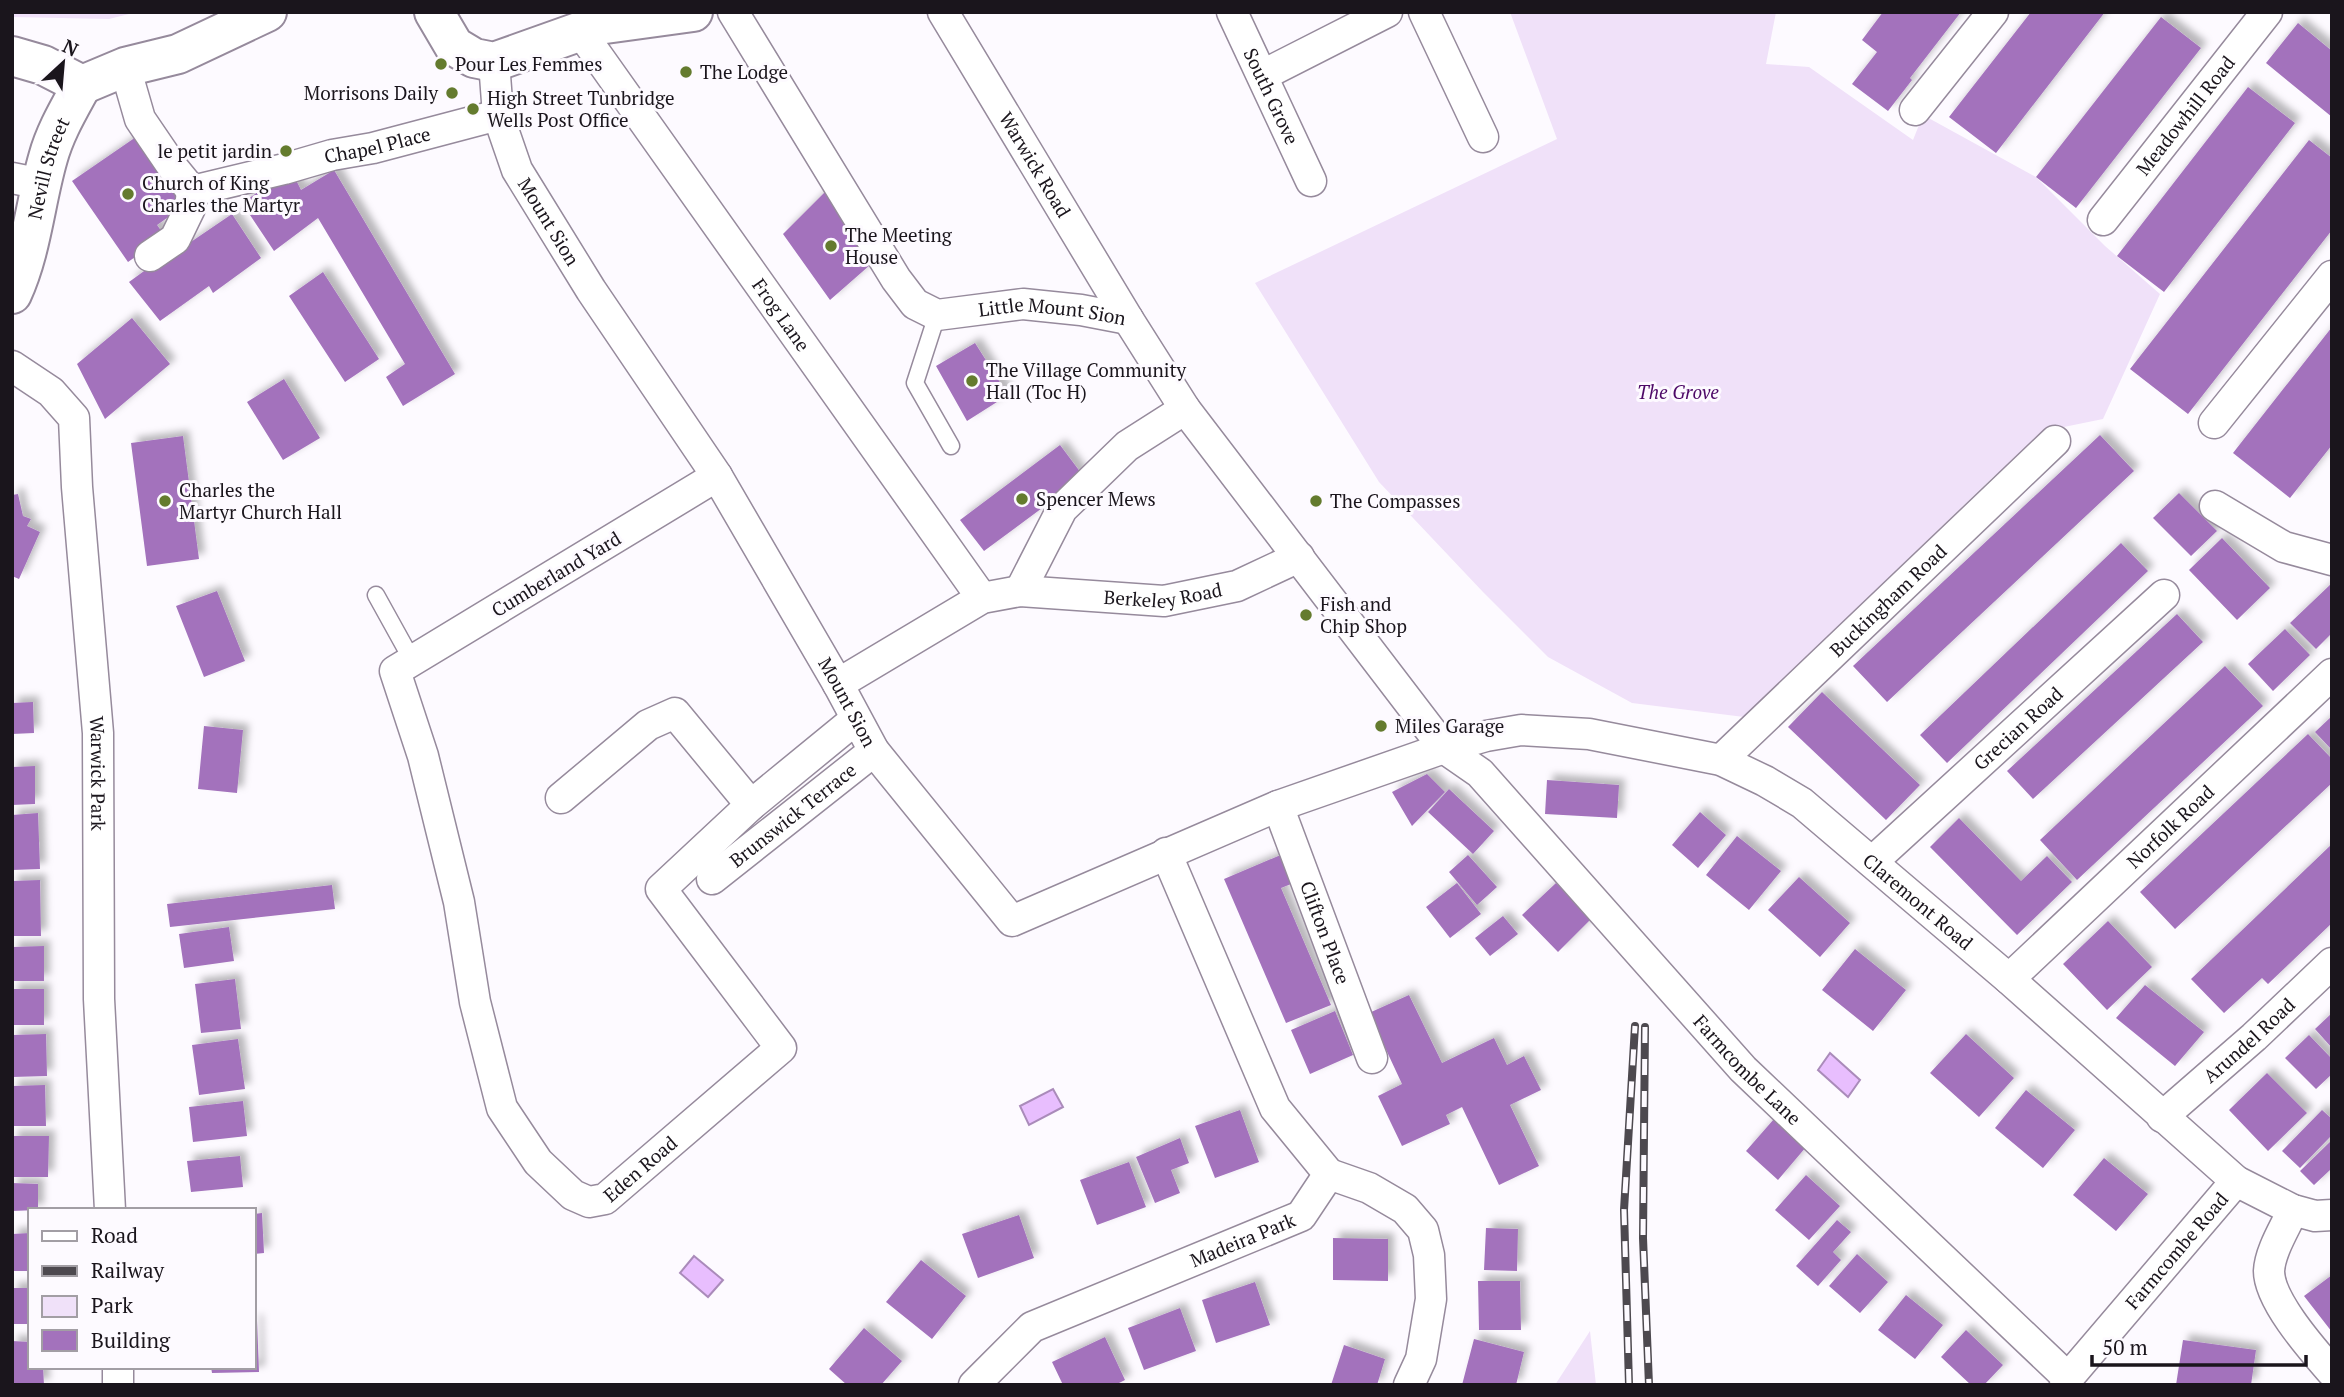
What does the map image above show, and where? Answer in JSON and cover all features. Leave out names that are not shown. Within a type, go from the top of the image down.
[{"type":"main road","points":[[12,56],[43,65],[82,85],[125,67],[178,54],[267,12]]},
{"type":"main road","points":[[434,12],[454,46],[474,58],[494,62],[590,23],[693,12]]},
{"type":"main road","name":"Nevill Street","points":[[12,294],[24,262],[27,181],[48,157],[60,126],[82,85]]},
{"type":"street","points":[[733,12],[896,279],[915,304],[937,315]]},
{"type":"street","name":"Warwick Road","points":[[943,12],[1128,319]]},
{"type":"street","name":"South Grove","points":[[1232,12],[1311,181]]},
{"type":"street","points":[[1263,75],[1387,12]]},
{"type":"street","points":[[1424,12],[1483,137]]},
{"type":"street","points":[[1915,110],[1993,12]]},
{"type":"street","name":"Meadowhill Road","points":[[2103,220],[2267,12]]},
{"type":"street","name":"Frog Lane","points":[[590,23],[982,598]]},
{"type":"street","name":"Mount Sion","points":[[494,62],[498,115],[517,170],[591,290],[717,476],[874,751],[1012,921],[1278,806],[1444,748]]},
{"type":"street","points":[[125,67],[140,119],[192,191],[190,208],[175,239],[150,256]]},
{"type":"street","name":"Chapel Place","points":[[192,191],[498,115]]},
{"type":"street","points":[[2214,423],[2332,276]]},
{"type":"street","name":"Little Mount Sion","points":[[937,315],[1023,304],[1081,310],[1128,319],[1185,409],[1444,748]]},
{"type":"street","name":"Warwick Park","points":[[12,366],[51,391],[74,418],[77,487],[98,733],[99,999],[110,1208]]},
{"type":"street","points":[[1020,591],[1062,509],[1127,446],[1185,409]]},
{"type":"street","name":"Buckingham Road","points":[[1721,760],[2055,441]]},
{"type":"street","name":"Cumberland Yard","points":[[404,665],[717,476]]},
{"type":"street","points":[[2215,506],[2284,548],[2332,560]]},
{"type":"street","name":"Berkeley Road","points":[[838,684],[982,598],[1020,591],[1164,601],[1237,586],[1299,558]]},
{"type":"street","name":"Grecian Road","points":[[1872,862],[2164,595]]},
{"type":"street","name":"Eden Road","points":[[404,665],[459,902],[475,1002],[502,1108],[538,1162],[573,1195],[589,1202],[605,1199],[781,1048],[662,889],[751,805],[856,719]]},
{"type":"street","name":"Norfolk Road","points":[[2009,978],[2332,674]]},
{"type":"street","points":[[561,798],[648,725],[675,713],[751,805]]},
{"type":"street","name":"Claremont Road","points":[[1444,748],[1486,736],[1521,730],[1589,734],[1721,760],[1765,781],[1802,803],[2009,978],[2236,1181],[2293,1210],[2315,1216],[2332,1215]]},
{"type":"street","name":"Farmcombe Lane","points":[[1444,748],[1480,772],[1743,1069],[2067,1381]]},
{"type":"street","name":"Brunswick Terrace","points":[[712,879],[874,751]]},
{"type":"street","name":"Clifton Place","points":[[1278,806],[1372,1058]]},
{"type":"street","points":[[1166,853],[1275,1108],[1329,1174],[1369,1188],[1405,1209],[1423,1230],[1429,1255],[1431,1299],[1421,1359],[1409,1385]]},
{"type":"street","name":"Arundel Road","points":[[2162,1117],[2254,1037],[2332,962]]},
{"type":"street","name":"Madeira Park","points":[[974,1385],[1032,1327],[1301,1216],[1329,1174]]},
{"type":"street","name":"Farmcombe Road","points":[[2067,1381],[2236,1181]]},
{"type":"street","points":[[2293,1210],[2271,1261],[2269,1273],[2272,1285],[2296,1329],[2332,1372]]},
{"type":"lane","points":[[937,315],[915,383],[951,446]]},
{"type":"lane","points":[[376,595],[404,665]]},
{"type":"green space","points":[[12,12],[137,12],[109,19],[12,17]]},
{"type":"green space","name":"The Grove","points":[[1510,12],[1776,12],[1766,64],[1809,67],[1913,140],[1923,115],[2036,177],[2105,246],[2160,294],[2103,419],[2054,429],[1993,477],[1744,717],[1632,703],[1548,657],[1379,482],[1255,283],[1557,139]]},
{"type":"green space","points":[[1590,1331],[1596,1385],[1555,1385]]},
{"type":"shaded area","points":[[1830,1053],[1860,1080],[1848,1097],[1818,1070]]},
{"type":"shaded area","points":[[1053,1089],[1063,1107],[1029,1125],[1020,1106]]},
{"type":"shaded area","points":[[694,1256],[723,1280],[708,1297],[680,1273]]},
{"type":"building","points":[[1883,12],[1961,12],[1888,111],[1852,84],[1877,52],[1862,40]]},
{"type":"building","points":[[2031,12],[2105,12],[1996,153],[1949,117]]},
{"type":"building","points":[[2161,17],[2201,48],[2076,208],[2036,177]]},
{"type":"building","points":[[2298,23],[2332,51],[2332,117],[2266,63]]},
{"type":"building","points":[[2248,87],[2295,123],[2164,292],[2117,256]]},
{"type":"building","name":"Church of King Charles the Martyr","points":[[136,137],[184,206],[157,225],[165,236],[128,262],[72,181]]},
{"type":"building","points":[[2309,140],[2332,158],[2332,230],[2188,414],[2130,369]]},
{"type":"building","points":[[334,170],[455,374],[403,406],[386,377],[405,364],[318,218],[274,251],[242,203],[271,183],[297,182],[301,190]]},
{"type":"building","name":"The Meeting House","points":[[830,187],[878,258],[830,300],[783,234]]},
{"type":"building","points":[[232,214],[261,258],[213,293],[209,286],[160,321],[129,282],[180,245],[182,248]]},
{"type":"building","points":[[323,272],[379,359],[345,382],[289,296]]},
{"type":"building","points":[[132,318],[170,364],[105,419],[77,364]]},
{"type":"building","points":[[2332,327],[2332,445],[2290,498],[2233,453]]},
{"type":"building","name":"The Village Community Hall (Toc H)","points":[[975,343],[1008,395],[967,421],[936,366]]},
{"type":"building","points":[[284,379],[320,438],[283,460],[247,402]]},
{"type":"building","points":[[2100,435],[2134,471],[1887,702],[1853,666]]},
{"type":"building","name":"Charles the Martyr Church Hall","points":[[183,436],[199,559],[147,566],[131,443]]},
{"type":"building","name":"Spencer Mews","points":[[1060,445],[1084,477],[984,551],[960,520]]},
{"type":"building","points":[[2179,493],[2217,531],[2191,556],[2153,518]]},
{"type":"building","points":[[18,494],[23,516],[31,519],[27,526],[40,532],[19,579],[12,576],[12,495]]},
{"type":"building","points":[[2222,538],[2270,588],[2237,620],[2189,570]]},
{"type":"building","points":[[2121,543],[2148,571],[1947,763],[1920,735]]},
{"type":"building","points":[[2332,583],[2332,633],[2316,649],[2290,623]]},
{"type":"building","points":[[217,591],[245,661],[204,677],[176,606]]},
{"type":"building","points":[[2177,614],[2203,642],[2033,799],[2007,771]]},
{"type":"building","points":[[2285,629],[2310,655],[2273,691],[2248,664]]},
{"type":"building","points":[[2225,666],[2263,706],[2077,880],[2040,840]]},
{"type":"building","points":[[1822,692],[1920,785],[1886,820],[1788,727]]},
{"type":"building","points":[[33,702],[34,733],[12,734],[12,703]]},
{"type":"building","points":[[2332,716],[2332,750],[2315,732]]},
{"type":"building","points":[[204,726],[243,730],[237,793],[198,789]]},
{"type":"building","points":[[2308,734],[2332,759],[2332,783],[2175,929],[2140,892]]},
{"type":"building","points":[[35,766],[35,804],[12,805],[12,767]]},
{"type":"building","points":[[1427,774],[1445,792],[1412,826],[1392,792]]},
{"type":"building","points":[[1547,780],[1619,785],[1617,818],[1545,814]]},
{"type":"building","points":[[1449,789],[1494,831],[1473,854],[1428,812]]},
{"type":"building","points":[[1700,812],[1726,835],[1698,868],[1672,845]]},
{"type":"building","points":[[38,813],[40,869],[12,870],[12,815]]},
{"type":"building","points":[[1959,818],[2021,881],[2047,856],[2072,882],[2017,935],[1930,847]]},
{"type":"building","points":[[1737,836],[1781,871],[1749,910],[1706,875]]},
{"type":"building","points":[[2332,844],[2332,923],[2268,984],[2262,978],[2224,1013],[2191,979]]},
{"type":"building","points":[[1283,854],[1296,882],[1281,888],[1331,1005],[1286,1023],[1224,879]]},
{"type":"building","points":[[1468,855],[1497,887],[1477,905],[1449,872]]},
{"type":"building","points":[[1799,877],[1850,923],[1820,957],[1768,910]]},
{"type":"building","points":[[40,880],[41,936],[12,936],[12,881]]},
{"type":"building","points":[[1457,883],[1481,914],[1450,938],[1426,907]]},
{"type":"building","points":[[1556,883],[1591,919],[1558,952],[1522,915]]},
{"type":"building","points":[[332,885],[335,909],[170,927],[167,904]]},
{"type":"building","points":[[1503,916],[1518,934],[1490,956],[1475,938]]},
{"type":"building","points":[[2108,921],[2152,967],[2107,1010],[2063,964]]},
{"type":"building","points":[[229,927],[234,961],[184,968],[179,934]]},
{"type":"building","points":[[44,946],[44,981],[12,981],[12,947]]},
{"type":"building","points":[[1855,949],[1906,990],[1873,1031],[1822,990]]},
{"type":"building","points":[[235,979],[241,1029],[201,1033],[195,984]]},
{"type":"building","points":[[2145,985],[2204,1032],[2175,1066],[2116,1018]]},
{"type":"building","points":[[12,989],[44,989],[44,1025],[12,1025]]},
{"type":"building","points":[[1409,995],[1442,1063],[1494,1038],[1507,1065],[1524,1056],[1541,1090],[1510,1105],[1539,1166],[1499,1185],[1462,1107],[1446,1115],[1450,1124],[1402,1146],[1378,1096],[1402,1084],[1369,1013]]},
{"type":"building","points":[[1335,1011],[1353,1055],[1310,1074],[1291,1030]]},
{"type":"building","points":[[2332,1013],[2332,1048],[2315,1029]]},
{"type":"building","points":[[46,1034],[47,1076],[12,1077],[12,1035]]},
{"type":"building","points":[[1966,1034],[2014,1078],[1979,1117],[1930,1073]]},
{"type":"building","points":[[2309,1035],[2332,1059],[2332,1074],[2316,1089],[2285,1058]]},
{"type":"building","points":[[238,1039],[245,1089],[199,1095],[192,1045]]},
{"type":"building","points":[[2267,1073],[2307,1113],[2268,1151],[2229,1110]]},
{"type":"building","points":[[45,1085],[46,1126],[12,1126],[12,1086]]},
{"type":"building","points":[[2026,1090],[2075,1130],[2043,1168],[1995,1128]]},
{"type":"building","points":[[243,1101],[247,1136],[193,1142],[189,1107]]},
{"type":"building","points":[[1240,1110],[1259,1162],[1215,1178],[1195,1126]]},
{"type":"building","points":[[2322,1110],[2332,1119],[2332,1135],[2300,1168],[2282,1151]]},
{"type":"building","points":[[1774,1119],[1806,1147],[1778,1180],[1746,1151]]},
{"type":"building","points":[[12,1136],[49,1136],[48,1177],[12,1177]]},
{"type":"building","points":[[1180,1138],[1189,1163],[1171,1170],[1180,1193],[1155,1203],[1136,1157]]},
{"type":"building","points":[[2332,1140],[2332,1172],[2330,1170],[2314,1185],[2300,1171]]},
{"type":"building","points":[[240,1156],[243,1187],[191,1192],[187,1161]]},
{"type":"building","points":[[2104,1158],[2148,1194],[2116,1231],[2073,1195]]},
{"type":"building","points":[[1129,1162],[1146,1207],[1097,1225],[1080,1180]]},
{"type":"building","points":[[1806,1175],[1840,1206],[1809,1240],[1775,1210]]},
{"type":"building","points":[[12,1183],[38,1184],[38,1208],[12,1211]]},
{"type":"building","points":[[262,1213],[264,1253],[256,1254],[256,1214]]},
{"type":"building","points":[[1019,1215],[1034,1258],[978,1278],[962,1234]]},
{"type":"building","points":[[1837,1220],[1851,1232],[1833,1252],[1841,1260],[1818,1286],[1796,1266]]},
{"type":"building","points":[[1486,1228],[1518,1229],[1517,1271],[1484,1270]]},
{"type":"building","points":[[28,1233],[28,1271],[12,1271],[12,1234]]},
{"type":"building","points":[[1333,1238],[1388,1239],[1388,1281],[1333,1280]]},
{"type":"building","points":[[1857,1254],[1888,1282],[1860,1313],[1829,1286]]},
{"type":"building","points":[[921,1260],[966,1296],[932,1339],[886,1302]]},
{"type":"building","points":[[2332,1275],[2332,1332],[2304,1296]]},
{"type":"building","points":[[1478,1281],[1520,1281],[1521,1330],[1479,1330]]},
{"type":"building","points":[[1255,1282],[1270,1325],[1216,1343],[1202,1300]]},
{"type":"building","points":[[12,1288],[28,1288],[28,1324],[12,1324]]},
{"type":"building","points":[[1906,1295],[1943,1325],[1915,1359],[1878,1330]]},
{"type":"building","points":[[1180,1308],[1196,1351],[1144,1370],[1128,1328]]},
{"type":"building","points":[[257,1320],[259,1372],[212,1373],[211,1369],[256,1369]]},
{"type":"building","points":[[864,1328],[902,1361],[881,1385],[847,1385],[829,1369]]},
{"type":"building","points":[[1966,1330],[2003,1365],[1984,1385],[1971,1385],[1941,1357]]},
{"type":"building","points":[[1105,1337],[1125,1380],[1115,1385],[1063,1385],[1052,1362]]},
{"type":"building","points":[[1474,1339],[1524,1352],[1516,1385],[1462,1385]]},
{"type":"building","points":[[2183,1340],[2256,1350],[2251,1385],[2176,1385]]},
{"type":"building","points":[[12,1341],[28,1342],[28,1369],[43,1369],[44,1385],[12,1385]]},
{"type":"building","points":[[1344,1345],[1385,1359],[1377,1385],[1331,1385]]},
{"type":"railway","points":[[1629,1385],[1624,1210],[1635,1026]]},
{"type":"railway","points":[[1645,1027],[1643,1238],[1649,1385]]},
{"type":"place","name":"Pour Les Femmes","points":[[441,64]]},
{"type":"place","name":"The Lodge","points":[[686,72]]},
{"type":"place","name":"Morrisons Daily","points":[[452,93]]},
{"type":"place","name":"High Street Tunbridge Wells Post Office","points":[[473,109]]},
{"type":"place","name":"le petit jardin","points":[[286,151]]},
{"type":"place","name":"Church of King Charles the Martyr","points":[[128,194]]},
{"type":"place","name":"The Meeting House","points":[[831,246]]},
{"type":"place","name":"The Village Community Hall (Toc H)","points":[[972,381]]},
{"type":"place","name":"Spencer Mews","points":[[1022,499]]},
{"type":"place","name":"Charles the Martyr Church Hall","points":[[165,501]]},
{"type":"place","name":"The Compasses","points":[[1316,501]]},
{"type":"place","name":"Fish and Chip Shop","points":[[1306,615]]},
{"type":"place","name":"Miles Garage","points":[[1381,726]]}]
